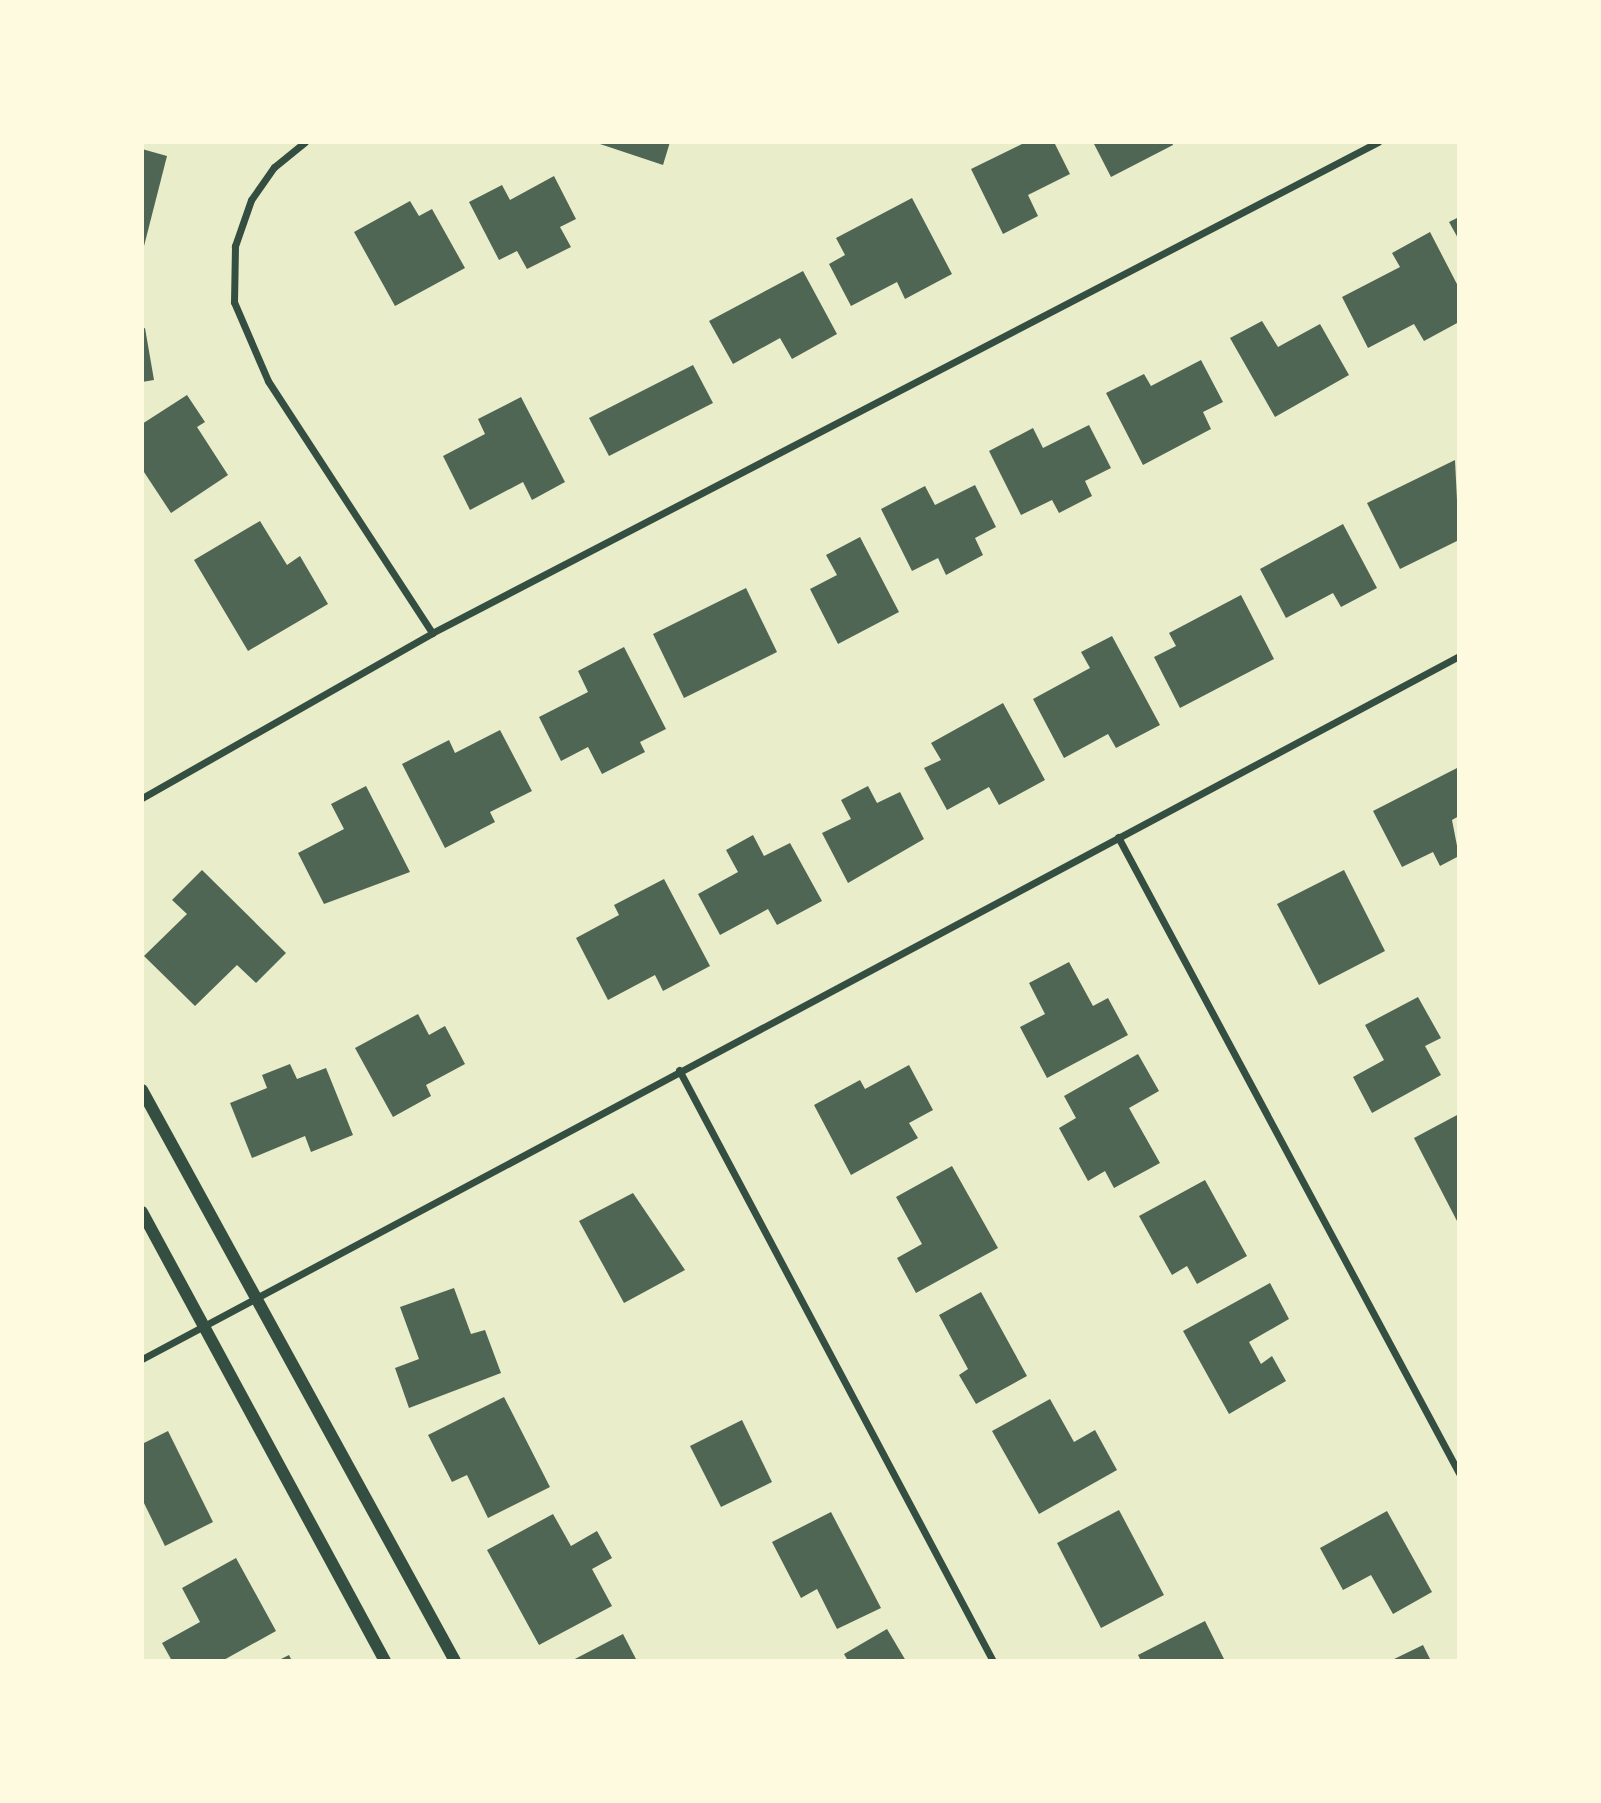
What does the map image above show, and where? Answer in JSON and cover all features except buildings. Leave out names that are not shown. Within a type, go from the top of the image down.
[{"type":"street","points":[[304,142],[274,167],[251,200],[235,246],[234,302],[268,381],[432,634]]},
{"type":"street","points":[[142,798],[432,634],[1378,142]]},
{"type":"street","points":[[142,1359],[1459,656]]},
{"type":"street","points":[[1118,837],[1459,1473]]},
{"type":"street","points":[[679,1070],[993,1661]]},
{"type":"street","points":[[142,1090],[455,1661]]},
{"type":"street","points":[[142,1212],[385,1661]]}]
